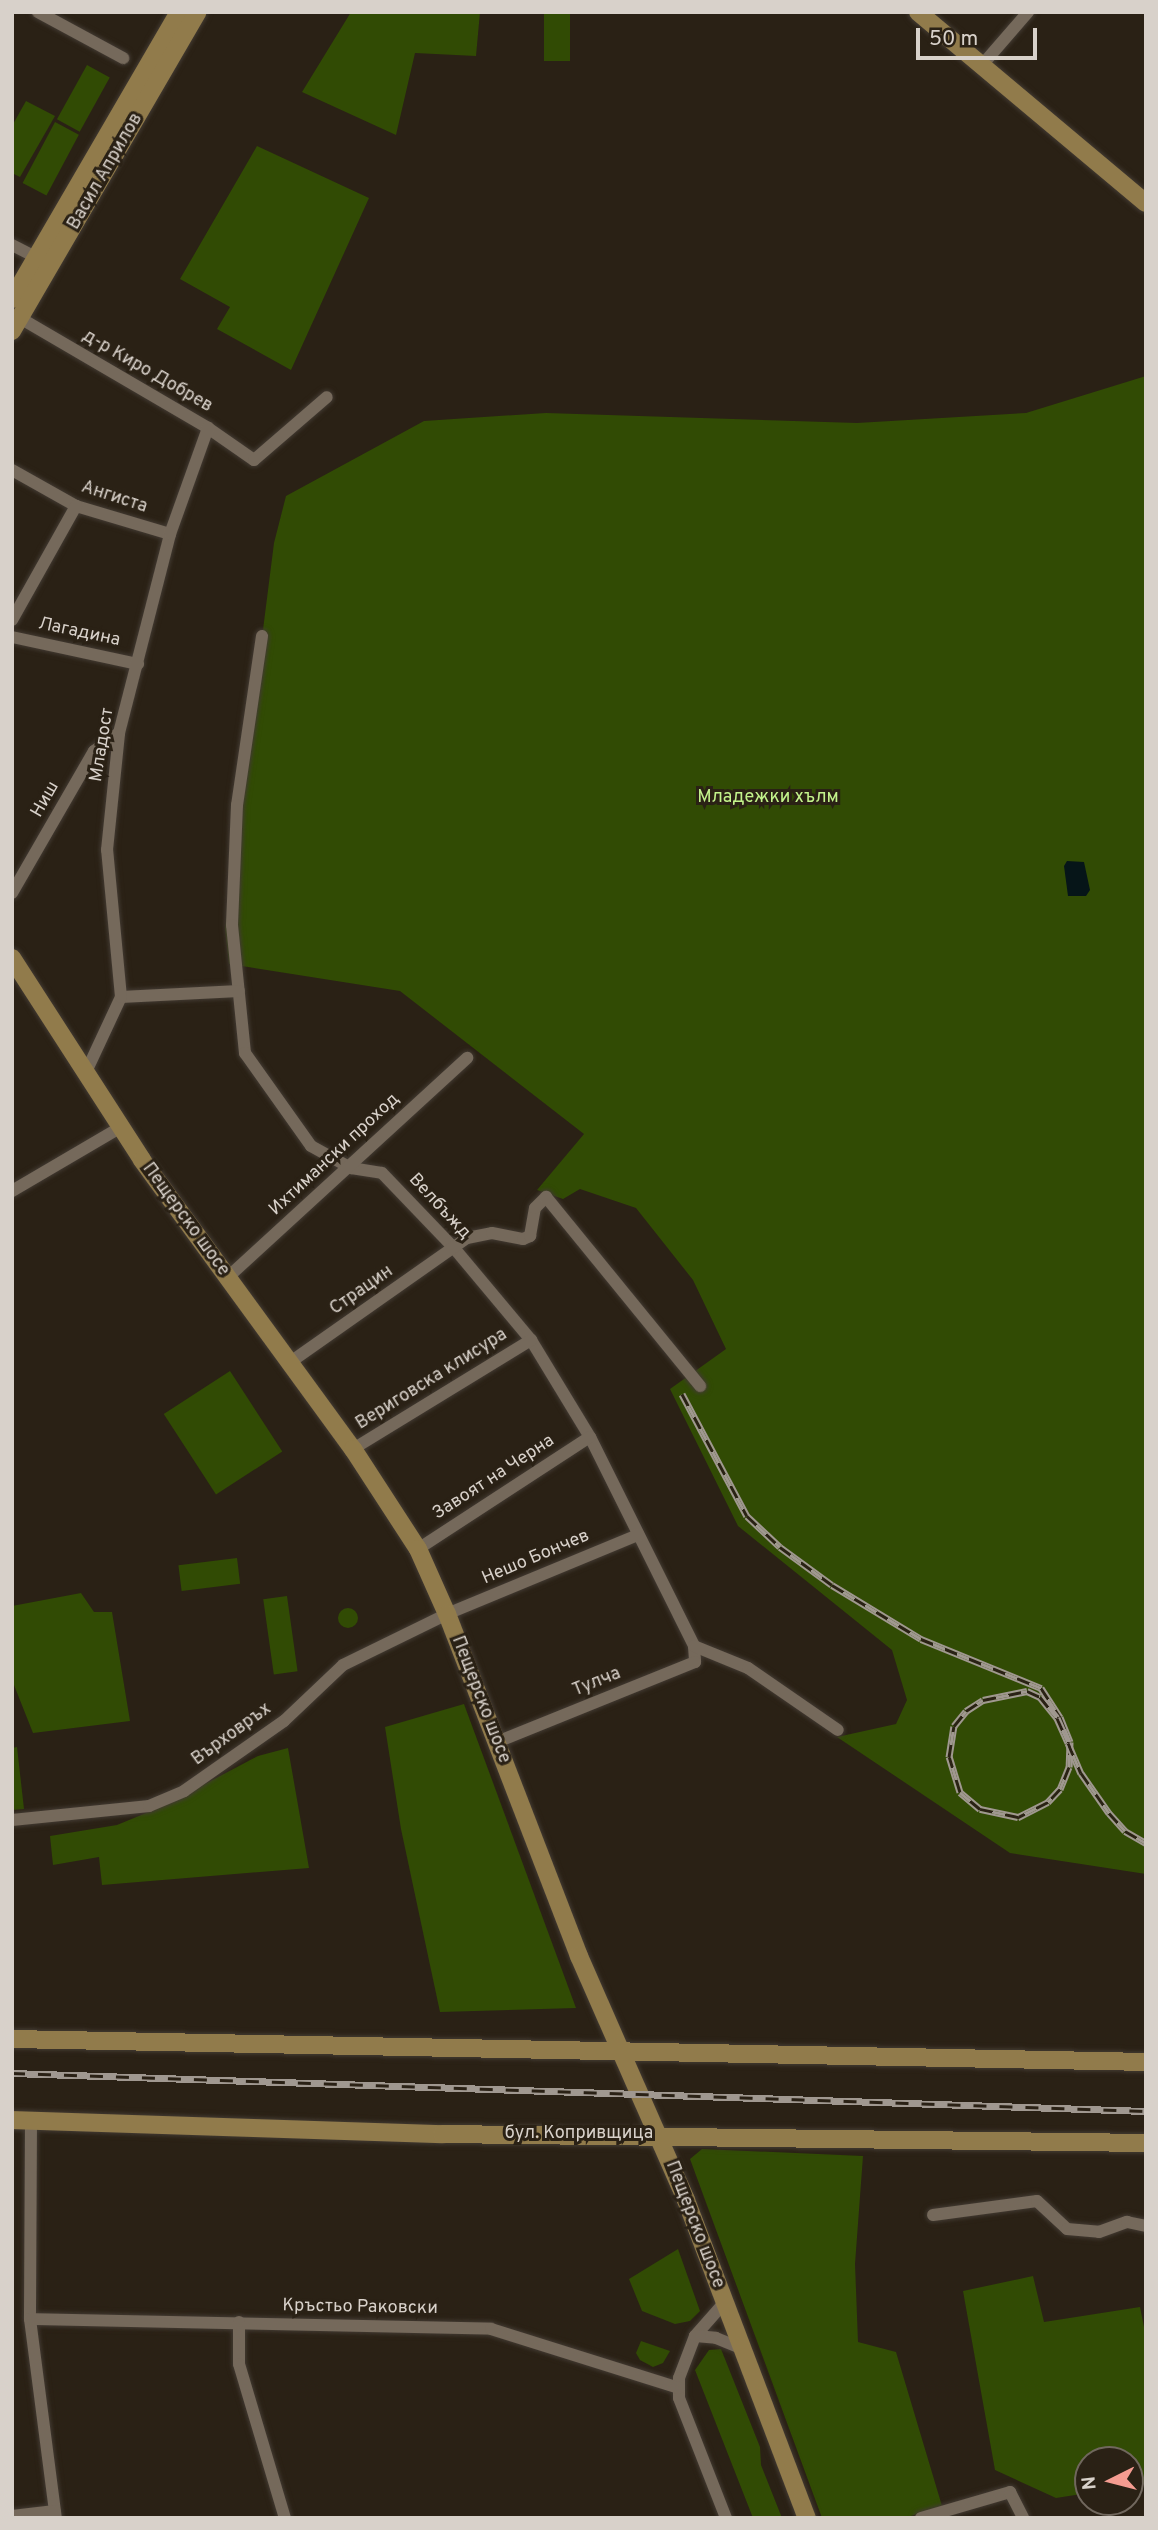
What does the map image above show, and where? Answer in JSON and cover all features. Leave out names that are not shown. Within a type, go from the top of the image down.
[{"type":"main road","name":"Васил Априлов","points":[[12,299],[178,12]]},
{"type":"main road","name":"Васил Априлов","points":[[16,324],[198,12]]},
{"type":"main road","points":[[918,12],[1146,203]]},
{"type":"main road","name":"Пещерско шосе","points":[[12,958],[121,1127],[352,1449],[418,1549],[447,1614],[617,2049],[659,2134],[807,2518]]},
{"type":"main road","points":[[12,2039],[617,2049],[1146,2062]]},
{"type":"main road","name":"бул. Копривщица","points":[[12,2120],[442,2134],[659,2134],[1146,2144]]},
{"type":"street","points":[[38,12],[123,58]]},
{"type":"street","points":[[983,64],[1028,12]]},
{"type":"street","points":[[12,246],[36,257]]},
{"type":"street","name":"д-р Киро Добрев","points":[[16,324],[208,428],[254,460],[327,397]]},
{"type":"street","name":"Младост","points":[[121,997],[107,850],[119,733],[170,534],[208,428]]},
{"type":"street","name":"Ангиста","points":[[12,470],[76,506],[170,534]]},
{"type":"street","points":[[12,620],[76,506]]},
{"type":"street","name":"Велбъжд","points":[[262,636],[237,806],[232,925],[244,1053],[311,1146],[351,1168],[382,1174],[454,1248],[531,1340],[590,1437],[694,1646]]},
{"type":"street","name":"Лагадина","points":[[12,637],[138,664]]},
{"type":"street","name":"Ниш","points":[[12,893],[94,751],[119,733]]},
{"type":"street","points":[[86,1072],[121,997],[239,991]]},
{"type":"street","name":"Ихтимански проход","points":[[227,1278],[351,1168],[467,1058]]},
{"type":"street","points":[[12,1191],[121,1127]]},
{"type":"street","points":[[454,1248],[467,1238],[492,1233],[523,1240],[530,1236],[535,1208],[546,1197],[552,1199],[700,1386]]},
{"type":"street","name":"Страцин","points":[[289,1363],[454,1248]]},
{"type":"street","name":"Вериговска клисура","points":[[352,1449],[531,1340]]},
{"type":"street","name":"Завоят на Черна","points":[[418,1549],[590,1437]]},
{"type":"street","name":"Нешо Бончев","points":[[447,1614],[638,1535]]},
{"type":"street","name":"Върховръх","points":[[12,1820],[149,1806],[184,1791],[284,1721],[343,1665],[447,1614]]},
{"type":"street","points":[[694,1646],[748,1668],[838,1730]]},
{"type":"street","name":"Тулча","points":[[497,1742],[695,1662],[694,1646]]},
{"type":"street","points":[[12,2516],[56,2514],[30,2319],[31,2121]]},
{"type":"street","points":[[933,2215],[1037,2201],[1067,2229],[1099,2232],[1127,2222],[1146,2226]]},
{"type":"street","points":[[724,2303],[695,2336],[679,2388],[679,2398],[726,2518]]},
{"type":"street","name":"Кръстьо Раковски","points":[[30,2319],[491,2329],[679,2388]]},
{"type":"street","points":[[239,2322],[239,2364],[285,2518]]},
{"type":"street","points":[[695,2336],[716,2337],[741,2348]]},
{"type":"street","points":[[921,2518],[1010,2493],[1023,2518]]},
{"type":"green space","points":[[351,12],[480,12],[476,56],[415,53],[396,135],[302,92]]},
{"type":"green space","points":[[544,12],[570,12],[570,61],[544,61]]},
{"type":"green space","points":[[87,65],[110,78],[80,132],[57,119]]},
{"type":"green space","points":[[26,101],[55,116],[20,177],[12,173],[12,126]]},
{"type":"green space","points":[[55,122],[79,135],[46,196],[23,183]]},
{"type":"green space","points":[[257,146],[369,198],[291,370],[217,329],[230,307],[180,279]]},
{"type":"green space","name":"Младежки хълм","points":[[1146,376],[1146,1874],[1010,1853],[837,1737],[896,1724],[907,1700],[892,1650],[738,1526],[670,1389],[726,1349],[693,1280],[636,1208],[580,1189],[563,1199],[537,1190],[584,1134],[400,991],[229,964],[225,929],[274,543],[286,496],[424,421],[546,413],[857,423],[1026,413]]},
{"type":"green space","points":[[230,1371],[282,1452],[216,1495],[164,1414]]},
{"type":"green space","points":[[237,1558],[240,1584],[182,1591],[178,1565]]},
{"type":"green space","points":[[81,1593],[94,1612],[112,1612],[130,1721],[33,1733],[12,1680],[12,1606]]},
{"type":"green space","points":[[287,1596],[298,1671],[274,1675],[263,1599]]},
{"type":"green space","points":[[348,1608],[355,1611],[358,1618],[355,1625],[348,1628],[341,1625],[338,1618],[341,1611]]},
{"type":"green space","points":[[464,1704],[576,2008],[440,2012],[401,1829],[385,1727]]},
{"type":"green space","points":[[17,1747],[24,1809],[12,1810],[12,1748]]},
{"type":"green space","points":[[288,1748],[309,1868],[102,1885],[99,1857],[53,1865],[50,1836],[117,1825],[163,1806],[258,1756]]},
{"type":"green space","points":[[702,2149],[863,2156],[855,2264],[858,2342],[896,2352],[942,2506],[905,2518],[822,2518],[690,2159]]},
{"type":"green space","points":[[678,2249],[700,2311],[690,2321],[675,2324],[642,2311],[629,2279]]},
{"type":"green space","points":[[1033,2276],[1044,2322],[1140,2307],[1146,2337],[1146,2483],[1144,2446],[1074,2446],[1074,2495],[1056,2498],[995,2470],[963,2291]]},
{"type":"green space","points":[[641,2341],[670,2351],[663,2363],[653,2367],[640,2360],[636,2353]]},
{"type":"green space","points":[[721,2349],[760,2447],[761,2465],[782,2518],[753,2518],[695,2370],[709,2350]]},
{"type":"shaded area","points":[[1067,861],[1084,862],[1090,890],[1086,896],[1068,896],[1064,866]]},
{"type":"railway","points":[[682,1394],[747,1516],[780,1547],[832,1585],[921,1639],[1041,1688],[1060,1717],[1070,1742],[1069,1767],[1060,1789],[1048,1802],[1018,1817],[980,1809],[960,1792],[949,1757],[954,1726],[966,1711],[983,1700],[1027,1691],[1040,1697],[1057,1718],[1068,1743],[1081,1773],[1109,1813],[1125,1831],[1146,1843]]},
{"type":"railway","points":[[12,2073],[1146,2111]]}]
